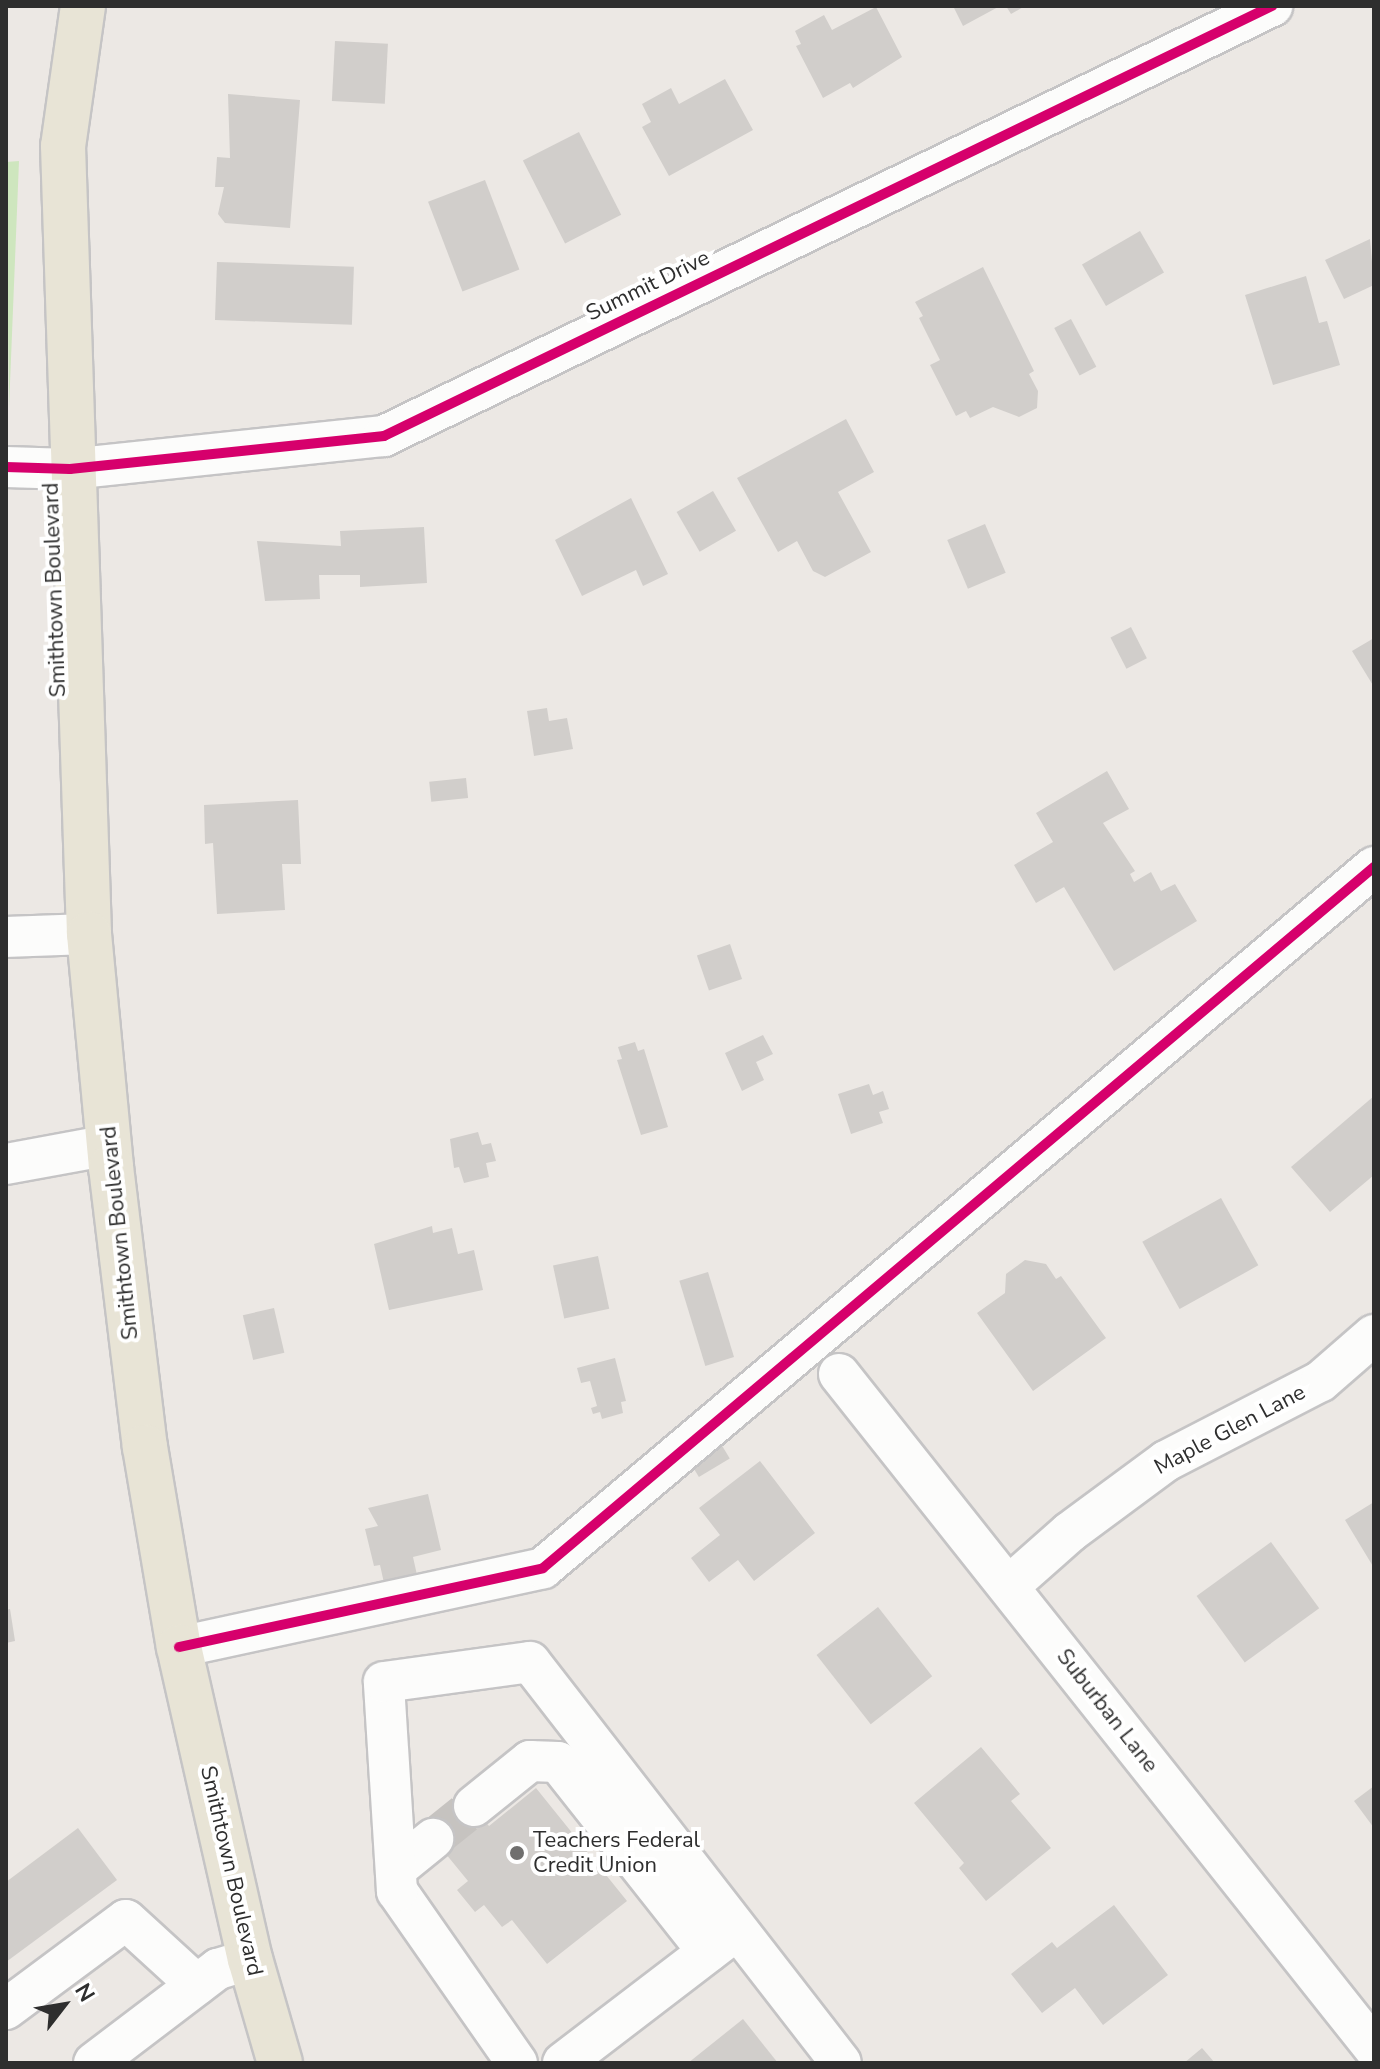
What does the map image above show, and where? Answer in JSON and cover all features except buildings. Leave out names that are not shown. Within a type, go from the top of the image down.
[{"type":"main road","name":"Smithtown Boulevard","points":[[83,6],[63,146],[70,469],[89,934],[145,1447],[179,1647],[250,1959],[280,2063]]},
{"type":"street","name":"Summit Drive","points":[[6,467],[70,469],[384,436],[1272,6]]},
{"type":"street","points":[[179,1647],[543,1568],[1374,867]]},
{"type":"street","points":[[6,937],[89,934]]},
{"type":"street","points":[[6,1164],[110,1145]]},
{"type":"street","name":"Maple Glen Lane","points":[[1010,1585],[1070,1532],[1166,1461],[1321,1381],[1374,1335]]},
{"type":"street","name":"Suburban Lane","points":[[839,1374],[1010,1585],[1374,2048]]},
{"type":"street","points":[[517,2063],[397,1891],[384,1682],[530,1662],[722,1942]]},
{"type":"street","points":[[474,1806],[530,1761],[558,1762],[722,1942],[841,2063]]},
{"type":"street","points":[[396,1869],[433,1839]]},
{"type":"street","points":[[6,2009],[126,1920],[197,1985]]},
{"type":"street","points":[[563,2063],[722,1942]]},
{"type":"street","points":[[94,2063],[218,1969],[250,1959]]},
{"type":"green space","points":[[19,161],[9,408],[6,162]]},
{"type":"tunnel","points":[[433,1839],[474,1806]]},
{"type":"cycle path","points":[[6,467],[70,469],[384,436],[1272,6]]},
{"type":"cycle path","points":[[179,1647],[543,1568],[1374,867]]},
{"type":"place","name":"Teachers Federal Credit Union","points":[[517,1853]]}]
